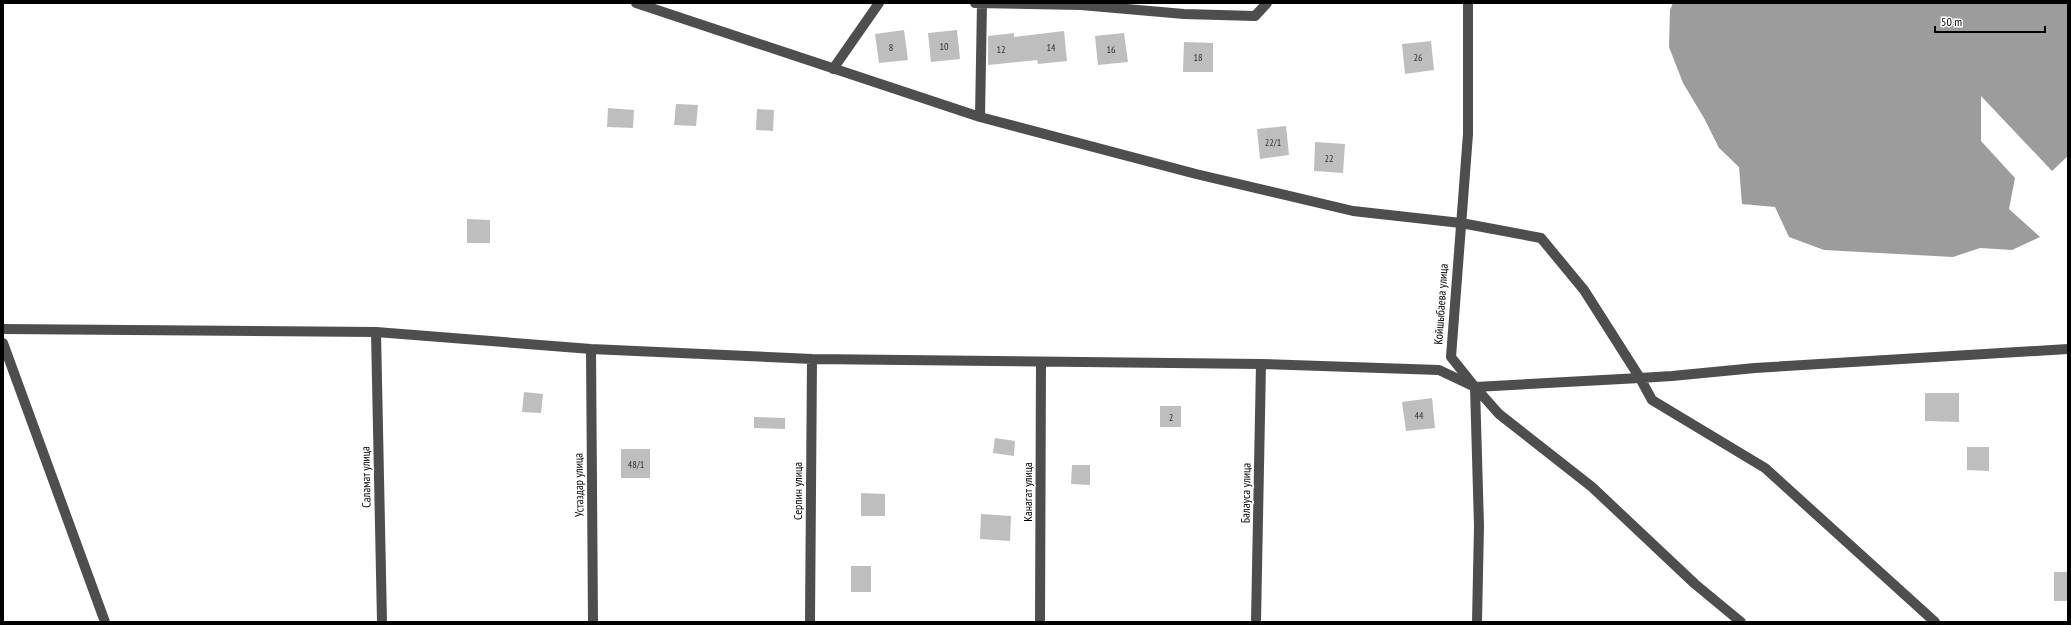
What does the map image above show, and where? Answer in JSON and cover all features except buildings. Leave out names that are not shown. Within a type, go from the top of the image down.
[{"type":"street","points":[[636,3],[980,117],[1196,174],[1353,211],[1461,223],[1541,238],[1584,290],[1640,378],[1652,400],[1765,468],[1935,622]]},
{"type":"street","points":[[833,69],[879,3]]},
{"type":"street","points":[[975,3],[1081,5],[1184,14],[1255,16],[1267,3]]},
{"type":"street","points":[[980,117],[982,3]]},
{"type":"street","name":"Койшыбаева улица","points":[[1468,3],[1468,134],[1450,357],[1499,414],[1592,487],[1695,584],[1741,622]]},
{"type":"street","points":[[3,329],[376,332],[591,349],[812,360],[1261,364],[1439,370],[1475,387],[1672,376],[1770,367],[2068,349]]},
{"type":"street","name":"Саламат улица","points":[[376,332],[382,622]]},
{"type":"street","points":[[3,343],[105,622]]},
{"type":"street","name":"Устаздар улица","points":[[591,349],[593,622]]},
{"type":"street","name":"Серпин улица","points":[[810,622],[812,360]]},
{"type":"street","name":"Канагат улица","points":[[1040,622],[1041,362]]},
{"type":"street","name":"Балауса улица","points":[[1256,622],[1261,364]]},
{"type":"street","points":[[1475,387],[1479,526],[1477,622]]},
{"type":"shaded area","points":[[1673,3],[2068,3],[2068,156],[2052,171],[1981,96],[1981,141],[2015,178],[2009,209],[2040,237],[2012,250],[1980,248],[1953,257],[1824,250],[1789,237],[1775,207],[1742,204],[1739,167],[1719,148],[1704,118],[1683,83],[1669,47],[1670,10]]}]
